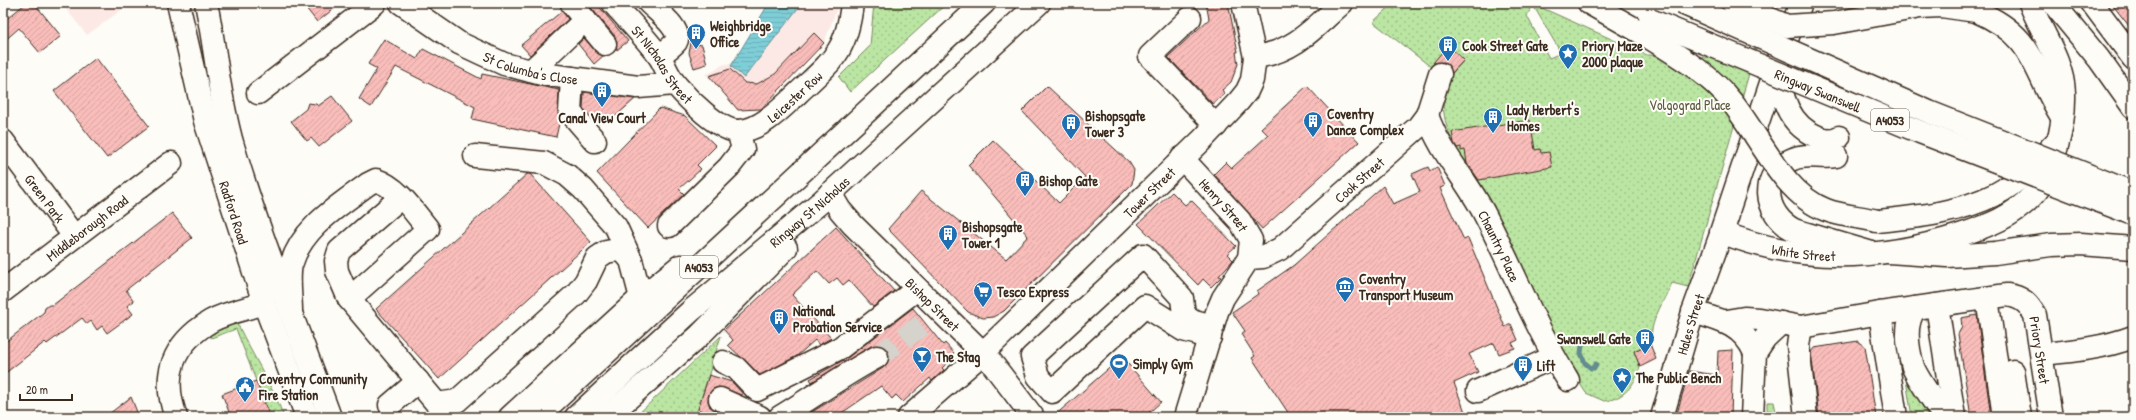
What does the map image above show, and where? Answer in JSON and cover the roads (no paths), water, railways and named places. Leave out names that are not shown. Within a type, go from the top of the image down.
[{"type":"main road","name":"Radford Road","points":[[178,3],[205,122],[264,303],[307,417]]},
{"type":"main road","name":"Radford Road","points":[[206,3],[232,145],[252,207],[330,417]]},
{"type":"main road","points":[[258,92],[375,3]]},
{"type":"main road","name":"St Columba's Close","points":[[401,3],[459,43],[504,64],[530,71],[638,87],[675,84]]},
{"type":"main road","name":"St Nicholas Street","points":[[613,3],[659,56],[675,84],[698,107],[727,129],[738,131]]},
{"type":"main road","points":[[649,3],[676,29],[678,36],[676,42],[659,56]]},
{"type":"main road","name":"Leicester Row","points":[[738,131],[748,129],[772,116],[829,64],[843,46],[850,24],[852,3]]},
{"type":"main road","name":"A4053","points":[[537,417],[984,3]]},
{"type":"main road","name":"Ringway St Nicholas","points":[[591,412],[699,336],[795,239],[826,197],[1039,3]]},
{"type":"main road","name":"Tower Street","points":[[910,417],[983,353],[1216,126],[1247,91],[1252,80],[1255,57],[1243,3]]},
{"type":"main road","points":[[1255,57],[1267,55],[1294,45],[1342,3]]},
{"type":"main road","points":[[1589,3],[1646,27],[1710,78],[1731,101],[1784,176],[1807,200],[1826,210],[1877,221],[1918,217],[1968,207],[1997,194],[2018,179],[2058,140]]},
{"type":"main road","name":"Ringway Swanswell","points":[[1593,3],[1646,27],[2133,214]]},
{"type":"main road","name":"Ringway Swanswell","points":[[1682,3],[1929,112],[2133,193]]},
{"type":"main road","points":[[1733,3],[1787,26],[1834,23],[1920,7],[1942,6],[1976,11],[1992,18],[2008,28],[2020,39],[2029,51],[2049,97],[2062,117]]},
{"type":"main road","points":[[1721,232],[1801,3]]},
{"type":"main road","points":[[1792,159],[1838,147],[1834,140],[1808,133],[1787,110],[1778,72],[1810,3]]},
{"type":"main road","name":"White Street","points":[[1721,232],[1744,242],[1803,254],[1842,256],[1882,253],[1934,244],[1978,229],[2011,214],[2034,194],[2044,180],[2058,140],[2062,117],[2064,92],[2058,62],[2030,3]]},
{"type":"main road","points":[[2054,3],[2099,60],[2133,107]]},
{"type":"main road","points":[[2092,3],[2133,58]]},
{"type":"main road","points":[[572,4],[605,44]]},
{"type":"main road","points":[[1190,18],[1150,56],[1216,126]]},
{"type":"main road","points":[[530,71],[585,20]]},
{"type":"main road","name":"Cook Street","points":[[1249,258],[1263,257],[1280,249],[1407,137],[1427,115],[1440,74]]},
{"type":"main road","points":[[572,78],[570,112],[595,141]]},
{"type":"main road","name":"Chauntry Place","points":[[1427,115],[1438,141],[1486,216],[1554,357],[1568,380]]},
{"type":"main road","points":[[1801,127],[1802,145],[1792,159],[1776,172],[1769,190],[1769,197],[1776,217],[1783,225],[1794,230],[1882,253],[1947,256],[1995,253],[2051,245],[2081,244],[2133,248]]},
{"type":"main road","points":[[670,226],[729,167],[743,149],[738,131]]},
{"type":"main road","name":"Green Park","points":[[3,142],[74,236]]},
{"type":"main road","points":[[510,417],[641,298],[825,150]]},
{"type":"main road","points":[[475,156],[544,163],[567,175],[583,189],[616,227],[631,260],[641,298]]},
{"type":"main road","name":"Henry Street","points":[[1182,158],[1240,221],[1251,240],[1249,258]]},
{"type":"main road","name":"Middleborough Road","points":[[3,291],[170,163]]},
{"type":"main road","points":[[291,312],[290,266],[304,237],[316,225],[368,184],[376,180],[386,183],[428,230],[349,299]]},
{"type":"main road","name":"Bishop Street","points":[[826,197],[917,288],[932,317],[983,353],[1034,417]]},
{"type":"main road","points":[[400,198],[339,251],[336,260],[337,272],[349,299],[437,404],[457,401],[576,294],[586,281],[597,258],[606,252],[617,250],[624,253],[631,260]]},
{"type":"main road","name":"Hales Street","points":[[1662,417],[1693,312],[1721,232]]},
{"type":"main road","points":[[1142,255],[1182,298],[1184,315],[1212,332],[1183,330],[1145,306],[1052,392],[1038,376],[1032,357],[1142,255]]},
{"type":"main road","points":[[1185,417],[1223,298],[1249,258]]},
{"type":"main road","points":[[723,362],[736,368],[758,390],[840,348],[917,288]]},
{"type":"main road","name":"Priory Street","points":[[1791,325],[1937,305],[1988,308],[2007,295],[2018,296],[2024,300],[2035,315],[2043,354],[2052,417]]},
{"type":"main road","points":[[176,417],[169,392],[169,373],[173,362],[182,348],[193,336],[212,321],[264,303]]},
{"type":"main road","points":[[1937,305],[1954,417]]},
{"type":"main road","points":[[1916,308],[1908,320],[1908,330],[1914,368],[1944,417]]},
{"type":"main road","points":[[1988,308],[2004,417]]},
{"type":"main road","points":[[1988,308],[2006,327],[2020,417]]},
{"type":"main road","points":[[1693,312],[1726,321],[1747,337],[1755,353],[1752,417]]},
{"type":"main road","points":[[1880,313],[1896,417]]},
{"type":"main road","points":[[1726,321],[1744,318],[1767,319],[1791,325]]},
{"type":"main road","points":[[1755,353],[1765,338],[1791,325]]},
{"type":"main road","points":[[1791,325],[1798,345],[1806,417]]},
{"type":"main road","points":[[2043,354],[2086,349],[2119,342],[2133,337]]},
{"type":"main road","points":[[780,417],[819,393],[844,375],[877,357]]},
{"type":"main road","points":[[1478,391],[1554,357]]},
{"type":"main road","points":[[390,405],[418,381]]},
{"type":"main road","points":[[720,399],[760,417]]},
{"type":"water","points":[[769,3],[802,3],[744,78],[731,66]]},
{"type":"waterway","points":[[1581,341],[1581,353],[1585,363],[1591,368],[1594,368],[1596,364]]},
{"type":"tunnel","points":[[877,357],[925,323]]},
{"type":"place","name":"Weighbridge Office","points":[[696,50]]},
{"type":"place","name":"Cook Street Gate","points":[[1448,62]]},
{"type":"place","name":"Priory Maze 2000 plaque","points":[[1568,70]]},
{"type":"place","name":"Canal View Court","points":[[602,108]]},
{"type":"place","name":"Lady Herbert's Homes","points":[[1493,134]]},
{"type":"place","name":"Coventry Dance Complex","points":[[1313,138]]},
{"type":"place","name":"Bishopsgate Tower 3","points":[[1071,140]]},
{"type":"place","name":"Bishop Gate","points":[[1025,197]]},
{"type":"place","name":"Bishopsgate Tower 1","points":[[948,251]]},
{"type":"place","name":"Coventry Transport Museum","points":[[1345,303]]},
{"type":"place","name":"Tesco Express","points":[[983,308]]},
{"type":"place","name":"National Probation Service","points":[[779,335]]},
{"type":"place","name":"Swanswell Gate","points":[[1645,355]]},
{"type":"place","name":"The Stag","points":[[922,373]]},
{"type":"place","name":"Simply Gym","points":[[1119,380]]},
{"type":"place","name":"Lift","points":[[1523,382]]},
{"type":"place","name":"The Public Bench","points":[[1622,394]]},
{"type":"place","name":"Coventry Community Fire Station","points":[[245,403]]},
{"type":"park label","name":"Volgograd Place","points":[[1690,104]]}]
